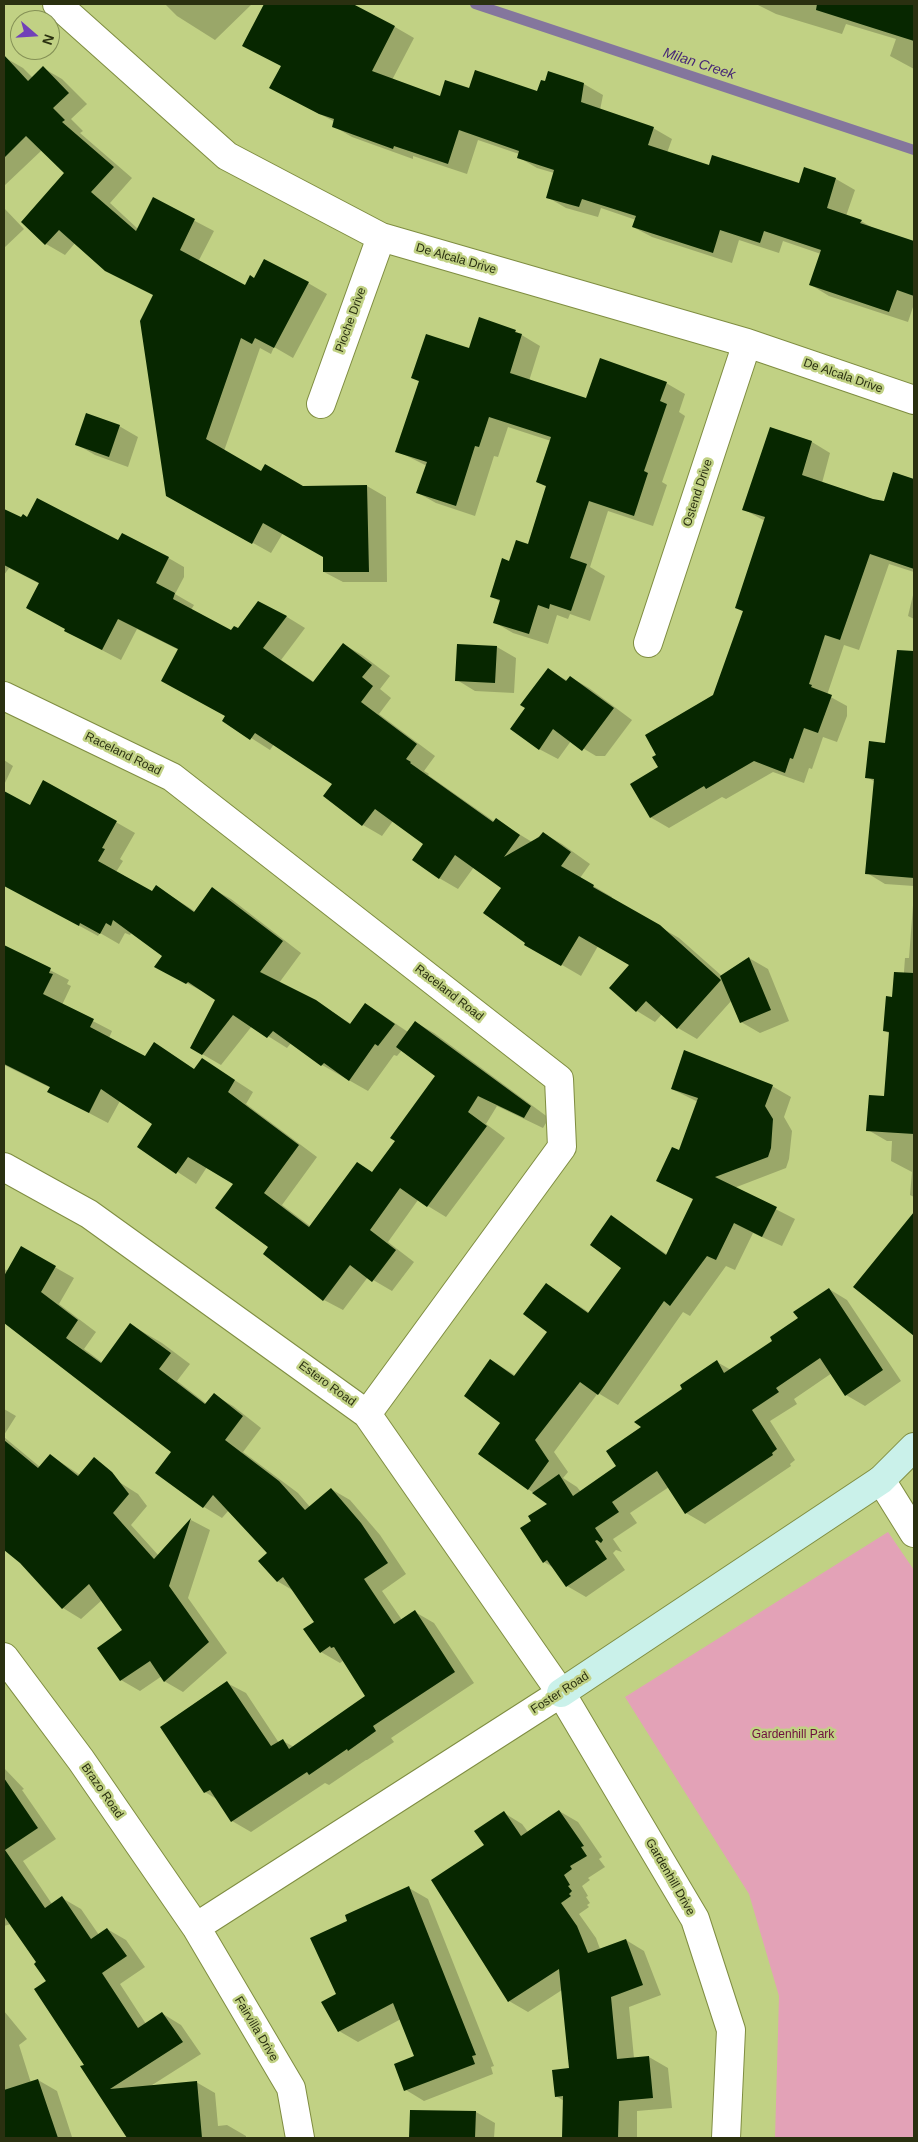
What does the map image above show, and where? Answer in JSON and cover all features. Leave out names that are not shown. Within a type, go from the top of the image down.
[{"type":"street","name":"De Alcala Drive","points":[[57,4],[228,156],[381,237],[747,343],[914,400]]},
{"type":"street","name":"Pioche Drive","points":[[321,404],[381,237]]},
{"type":"street","name":"Ostend Drive","points":[[648,643],[747,343]]},
{"type":"street","name":"Raceland Road","points":[[4,696],[172,777],[558,1079],[562,1147],[367,1414]]},
{"type":"street","name":"Estero Road","points":[[4,1167],[89,1214],[367,1414],[561,1692]]},
{"type":"street","name":"Foster Road","points":[[196,1927],[561,1692],[881,1480],[914,1447]]},
{"type":"street","points":[[881,1480],[914,1533]]},
{"type":"street","name":"Brazo Road","points":[[4,1657],[81,1760],[196,1927]]},
{"type":"street","name":"Gardenhill Drive","points":[[561,1692],[695,1919],[731,2030],[726,2138]]},
{"type":"street","name":"Fairvilla Drive","points":[[196,1927],[291,2088],[300,2138]]},
{"type":"green space","name":"Gardenhill Park","points":[[888,1532],[914,1570],[914,2138],[775,2138],[779,1996],[749,1894],[625,1697]]},
{"type":"building","points":[[264,4],[353,4],[395,26],[372,71],[440,96],[445,80],[469,88],[475,70],[537,91],[541,80],[545,81],[548,71],[584,83],[581,102],[654,127],[648,145],[709,165],[712,155],[799,183],[804,167],[836,178],[827,208],[862,220],[860,223],[914,241],[914,296],[897,290],[889,312],[809,285],[821,250],[764,231],[760,243],[720,230],[713,253],[632,227],[636,216],[582,199],[579,207],[546,198],[554,170],[517,158],[519,151],[459,130],[448,164],[394,146],[393,149],[332,127],[334,119],[319,114],[269,88],[281,66],[242,46]]},
{"type":"building","points":[[817,4],[914,4],[914,41],[816,10]]},
{"type":"building","points":[[4,55],[28,81],[43,66],[69,93],[53,108],[65,120],[62,122],[114,167],[91,192],[136,231],[153,197],[195,219],[180,250],[245,285],[250,275],[254,278],[264,259],[309,282],[274,348],[255,338],[252,344],[241,338],[206,439],[261,471],[265,464],[303,486],[367,485],[369,572],[323,572],[323,557],[263,523],[252,544],[166,496],[140,321],[153,295],[105,271],[59,230],[45,245],[21,222],[64,173],[26,136],[4,158]]},
{"type":"building","points":[[479,317],[516,330],[515,332],[522,334],[510,373],[586,398],[600,358],[667,382],[660,401],[667,404],[644,471],[648,473],[634,516],[589,501],[570,558],[587,564],[571,611],[550,604],[549,609],[538,605],[529,634],[493,623],[500,600],[490,597],[502,558],[509,561],[516,540],[528,544],[546,486],[536,482],[551,437],[489,417],[479,447],[475,446],[456,506],[416,493],[427,462],[395,452],[419,381],[411,378],[426,334],[469,348]]},
{"type":"building","points":[[86,413],[120,425],[109,457],[75,445]]},
{"type":"building","points":[[770,427],[812,441],[802,475],[884,501],[893,472],[914,479],[914,569],[870,554],[840,640],[825,635],[809,684],[812,685],[811,687],[832,695],[818,733],[804,728],[793,759],[790,758],[785,773],[754,761],[706,789],[704,786],[650,818],[630,784],[658,767],[652,757],[656,755],[645,735],[713,695],[743,611],[735,608],[765,517],[742,510]]},
{"type":"building","points":[[37,498],[118,540],[122,533],[169,557],[156,583],[175,593],[173,599],[231,630],[234,626],[238,628],[258,601],[287,616],[263,648],[313,682],[343,643],[372,665],[362,677],[373,686],[361,702],[417,744],[406,759],[493,822],[496,818],[520,835],[504,857],[539,837],[543,832],[571,852],[561,866],[594,885],[593,887],[660,925],[721,980],[677,1029],[646,1001],[636,1012],[609,988],[629,965],[579,936],[561,966],[524,945],[525,943],[483,913],[501,888],[455,855],[439,879],[412,860],[423,844],[375,809],[362,826],[323,796],[332,784],[255,733],[250,740],[222,721],[225,716],[161,681],[178,649],[118,619],[102,650],[64,631],[65,629],[26,608],[39,583],[4,565],[4,509],[21,517],[23,514],[27,517]]},
{"type":"building","points":[[457,644],[497,646],[495,683],[455,681]]},
{"type":"building","points":[[897,650],[914,651],[914,878],[865,874],[874,779],[865,778],[869,741],[885,743]]},
{"type":"building","points":[[548,668],[566,681],[570,676],[614,708],[582,751],[553,729],[539,750],[510,729],[525,708],[520,705]]},
{"type":"building","points":[[43,780],[117,821],[102,848],[105,849],[98,861],[152,891],[156,885],[194,912],[212,887],[283,941],[260,972],[316,1000],[350,1024],[365,1003],[395,1024],[378,1046],[375,1044],[349,1081],[324,1063],[321,1066],[273,1031],[267,1038],[233,1015],[202,1055],[190,1048],[215,1000],[188,982],[186,984],[154,967],[162,956],[113,920],[111,926],[106,923],[100,934],[80,923],[79,926],[4,886],[4,791],[30,805]]},
{"type":"building","points":[[4,945],[51,968],[49,973],[53,974],[43,994],[94,1019],[90,1027],[145,1056],[154,1042],[194,1069],[202,1058],[235,1080],[228,1092],[299,1145],[264,1193],[309,1227],[357,1162],[372,1172],[395,1141],[390,1138],[435,1076],[396,1047],[415,1021],[531,1106],[524,1118],[478,1096],[468,1112],[487,1126],[427,1207],[400,1188],[370,1230],[396,1250],[372,1282],[350,1265],[323,1301],[263,1254],[268,1247],[215,1208],[233,1184],[188,1157],[176,1174],[137,1147],[152,1124],[101,1089],[89,1113],[47,1092],[50,1087],[4,1064]]},
{"type":"building","points":[[749,957],[771,1010],[740,1023],[720,976]]},
{"type":"building","points":[[894,972],[914,973],[914,1134],[866,1131],[869,1095],[884,1096],[889,1032],[883,1031],[886,996],[892,997]]},
{"type":"building","points":[[684,1050],[773,1085],[765,1106],[773,1119],[771,1148],[768,1157],[715,1177],[777,1207],[762,1237],[734,1223],[716,1260],[707,1256],[670,1306],[664,1301],[598,1395],[580,1382],[535,1440],[549,1461],[528,1490],[478,1454],[500,1423],[464,1396],[490,1359],[514,1376],[547,1332],[523,1314],[546,1283],[588,1313],[621,1268],[590,1245],[611,1215],[666,1255],[693,1199],[656,1181],[672,1147],[679,1150],[698,1098],[671,1089]]},
{"type":"building","points":[[914,1212],[914,1336],[853,1287]]},
{"type":"building","points":[[21,1246],[56,1266],[41,1292],[78,1320],[66,1338],[101,1363],[130,1323],[171,1353],[159,1369],[205,1404],[214,1393],[243,1416],[225,1440],[279,1481],[305,1510],[331,1488],[361,1523],[388,1563],[364,1579],[394,1624],[415,1610],[455,1672],[373,1726],[376,1731],[348,1751],[347,1749],[309,1775],[307,1772],[231,1822],[210,1790],[204,1793],[160,1727],[227,1681],[271,1746],[283,1739],[289,1749],[365,1696],[334,1647],[331,1648],[330,1646],[320,1653],[303,1629],[314,1622],[283,1577],[277,1582],[258,1561],[267,1553],[213,1495],[203,1508],[155,1473],[171,1452],[4,1323],[4,1276]]},
{"type":"building","points":[[829,1288],[883,1370],[845,1396],[820,1358],[776,1388],[779,1392],[752,1410],[777,1449],[772,1453],[773,1455],[685,1514],[657,1471],[612,1502],[619,1512],[595,1528],[603,1540],[601,1543],[597,1540],[595,1541],[607,1559],[566,1587],[547,1560],[543,1563],[520,1528],[531,1521],[528,1516],[547,1504],[532,1493],[559,1474],[573,1496],[616,1466],[606,1451],[641,1427],[634,1422],[682,1389],[680,1385],[717,1360],[724,1373],[772,1341],[770,1337],[798,1318],[793,1312]]},
{"type":"building","points":[[4,1440],[38,1468],[50,1454],[78,1476],[94,1457],[112,1472],[129,1494],[113,1513],[154,1559],[191,1518],[169,1586],[209,1642],[164,1682],[150,1661],[120,1681],[97,1648],[122,1630],[89,1584],[62,1609],[20,1563],[4,1550]]},
{"type":"building","points":[[4,1778],[38,1828],[5,1850],[45,1908],[62,1896],[91,1939],[107,1928],[127,1956],[102,1973],[138,2028],[162,2012],[183,2042],[110,2089],[197,2081],[202,2138],[127,2138],[80,2066],[84,2065],[34,1989],[46,1981],[34,1964],[36,1962],[4,1916]]},
{"type":"building","points":[[559,1810],[584,1846],[581,1847],[587,1856],[570,1866],[572,1869],[564,1875],[572,1891],[569,1894],[571,1896],[561,1903],[577,1926],[588,1953],[626,1939],[643,1985],[611,1997],[617,2059],[649,2056],[653,2098],[619,2101],[618,2138],[562,2138],[563,2096],[555,2097],[552,2070],[569,2068],[559,1969],[508,2002],[431,1880],[484,1845],[474,1831],[504,1811],[521,1836]]},
{"type":"building","points":[[409,1886],[476,2055],[472,2056],[475,2064],[404,2091],[394,2064],[414,2056],[393,2003],[338,2032],[321,2002],[336,1994],[310,1938],[347,1921],[345,1915]]},
{"type":"building","points":[[38,2079],[58,2138],[4,2138],[4,2090]]},
{"type":"building","points":[[410,2110],[476,2111],[475,2138],[409,2138]]},
{"type":"waterway","name":"Milan Creek","points":[[475,4],[914,150]]}]
